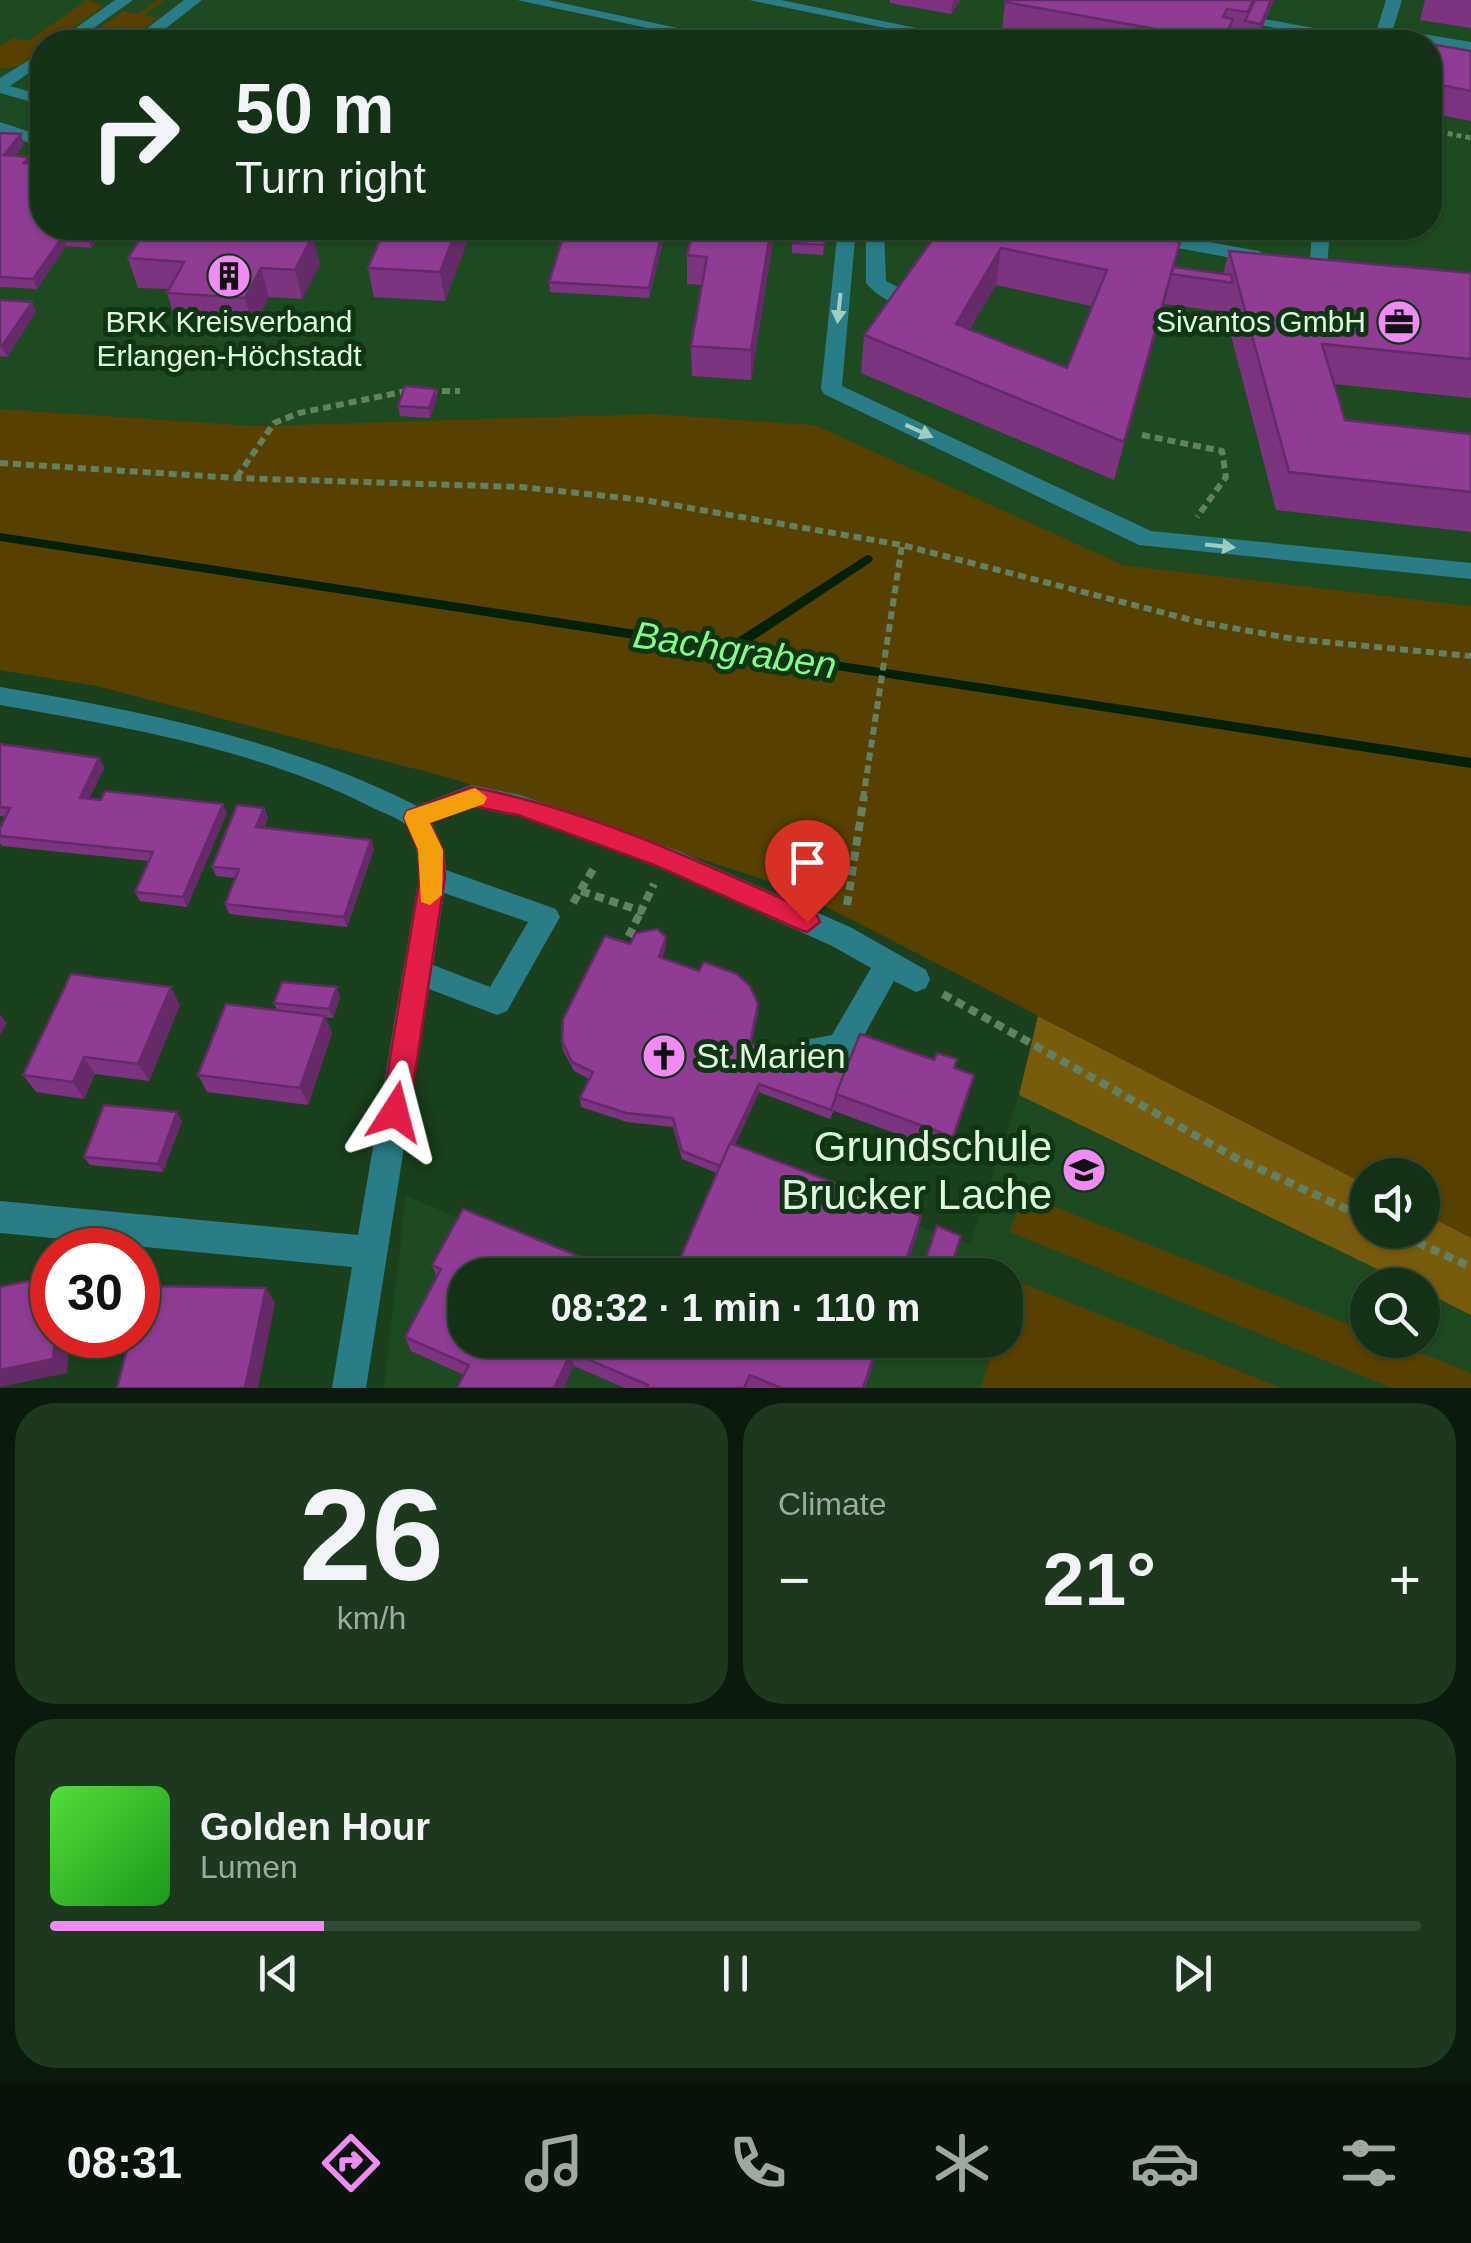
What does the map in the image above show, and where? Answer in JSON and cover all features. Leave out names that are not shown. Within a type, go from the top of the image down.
[{"type":"street","points":[[81,30],[125,0]]},
{"type":"street","points":[[155,30],[194,0]]},
{"type":"street","points":[[525,0],[674,30]]},
{"type":"street","points":[[756,0],[912,30]]},
{"type":"street","points":[[837,16],[849,0]]},
{"type":"street","points":[[1384,30],[1394,0]]},
{"type":"street","points":[[1264,24],[1299,30]]},
{"type":"street","points":[[1442,44],[1471,47]]},
{"type":"street","points":[[0,86],[30,65]]},
{"type":"street","points":[[0,86],[30,95]]},
{"type":"street","points":[[0,118],[30,102]]},
{"type":"street","points":[[0,127],[30,138]]},
{"type":"street","points":[[846,240],[831,390],[1147,539],[1471,571]]},
{"type":"street","points":[[875,240],[876,282],[888,293],[910,300]]},
{"type":"street","points":[[1168,240],[1272,259]]},
{"type":"street","points":[[1318,240],[1312,263],[1348,266]]},
{"type":"street","points":[[0,696],[211,740],[374,794],[416,818],[430,850],[432,877],[349,1388]]},
{"type":"street","points":[[416,818],[471,796],[520,806],[611,838],[842,937],[916,979]]},
{"type":"street","points":[[417,972],[497,1002],[546,917],[432,877]]},
{"type":"street","points":[[816,1050],[841,1047],[889,964]]},
{"type":"street","points":[[0,1217],[372,1253]]},
{"type":"path","points":[[1442,132],[1471,138]]},
{"type":"path","points":[[237,478],[274,423],[299,412],[406,392],[460,391]]},
{"type":"path","points":[[1142,435],[1222,451],[1226,476],[1178,542]]},
{"type":"path","points":[[0,463],[237,478],[538,489],[644,500],[902,545],[1199,622],[1294,640],[1471,656]]},
{"type":"path","points":[[842,937],[902,545]]},
{"type":"path","points":[[546,917],[575,902],[611,838]]},
{"type":"path","points":[[622,950],[654,885]]},
{"type":"path","points":[[581,891],[641,911]]},
{"type":"path","points":[[916,979],[1234,1158],[1350,1212]]},
{"type":"path","points":[[1429,1248],[1471,1267]]},
{"type":"shaded area","points":[[0,0],[1471,0],[1471,606],[1123,565],[815,425],[650,414],[255,426],[0,409]]},
{"type":"shaded area","points":[[87,0],[104,6],[69,30],[44,30]]},
{"type":"shaded area","points":[[157,0],[164,0],[144,15],[158,18],[141,30],[96,30],[123,11],[138,14]]},
{"type":"shaded area","points":[[14,38],[28,41],[30,58],[19,66],[0,69],[0,46]]},
{"type":"shaded area","points":[[0,409],[255,426],[651,414],[815,425],[1123,565],[1471,606],[1471,1238],[1440,1222],[1440,1158],[1350,1158],[1350,1176],[790,888],[450,778],[97,686],[0,670]]},
{"type":"shaded area","points":[[1038,1016],[1350,1176],[1350,1248],[1440,1248],[1440,1222],[1471,1238],[1471,1315],[1440,1300],[1440,1268],[1375,1268],[1019,1095]]},
{"type":"shaded area","name":"Grundschule Brucker Lache","points":[[1019,1095],[1375,1268],[1350,1268],[1350,1358],[1440,1358],[1440,1300],[1471,1315],[1471,1388],[384,1388],[406,1196],[555,1258],[448,1258],[448,1358],[1023,1358],[1023,1258],[686,1258],[730,1159],[970,1244]]},
{"type":"shaded area","points":[[1023,1194],[1350,1325],[1350,1358],[1433,1358],[1471,1373],[1471,1388],[1392,1388],[1010,1232]]},
{"type":"shaded area","points":[[1023,1284],[1281,1388],[981,1388],[990,1358],[1023,1358]]},
{"type":"building","points":[[1253,0],[1248,12],[1227,9],[1223,17],[1233,19],[1228,30],[1162,30],[1005,2]]},
{"type":"building","points":[[1255,0],[1271,0],[1261,24],[1245,21]]},
{"type":"building","points":[[1442,46],[1471,51],[1471,91],[1442,85]]},
{"type":"building","points":[[0,133],[21,134],[4,155],[29,157],[24,163],[30,164],[30,240],[60,240],[33,279],[0,277]]},
{"type":"building","points":[[139,240],[310,240],[295,270],[261,268],[245,298],[167,293],[184,262],[128,258]]},
{"type":"building","points":[[380,240],[452,240],[440,272],[368,268]]},
{"type":"building","points":[[562,240],[660,240],[649,288],[549,282]]},
{"type":"building","points":[[691,240],[769,240],[751,350],[691,346],[707,257],[687,255]]},
{"type":"building","points":[[792,240],[824,240],[824,245],[792,243]]},
{"type":"building","points":[[932,240],[1180,242],[1124,442],[864,335]],"holes":[[[1001,248],[1107,270],[1067,368],[956,324]]]},
{"type":"building","points":[[1229,251],[1471,273],[1471,359],[1322,344],[1345,420],[1471,434],[1471,492],[1289,472]]},
{"type":"building","points":[[1174,267],[1231,275],[1233,283],[1171,274]]},
{"type":"building","points":[[0,300],[32,302],[2,346],[0,346]]},
{"type":"building","points":[[405,386],[436,389],[429,408],[398,406]]},
{"type":"building","points":[[0,744],[99,758],[80,798],[101,800],[105,791],[223,804],[183,897],[135,892],[153,852],[0,836],[10,808],[0,807]]},
{"type":"building","points":[[237,805],[264,808],[256,827],[371,840],[344,917],[225,904],[239,869],[212,867]]},
{"type":"building","name":"St.Marien","points":[[657,929],[666,937],[659,957],[699,971],[704,962],[737,974],[750,986],[758,1004],[750,1044],[774,1051],[777,1045],[845,1071],[831,1110],[759,1084],[720,1166],[682,1151],[673,1118],[626,1113],[580,1098],[593,1072],[572,1062],[562,1041],[563,1019],[605,936],[630,944],[636,933]]},
{"type":"building","points":[[71,974],[171,987],[138,1064],[84,1057],[73,1082],[23,1075]]},
{"type":"building","points":[[282,982],[337,987],[329,1009],[274,1003]]},
{"type":"building","points":[[226,1004],[325,1016],[300,1088],[198,1075]]},
{"type":"building","points":[[860,1034],[934,1060],[937,1053],[957,1059],[954,1068],[974,1075],[953,1137],[836,1094]]},
{"type":"building","points":[[104,1105],[177,1112],[158,1164],[84,1157]]},
{"type":"building","points":[[730,1143],[921,1216],[907,1258],[680,1258]]},
{"type":"building","points":[[463,1209],[583,1258],[448,1258],[448,1356],[405,1337],[441,1269],[432,1265]]},
{"type":"building","points":[[937,1226],[961,1236],[954,1258],[926,1258]]},
{"type":"building","points":[[30,1281],[30,1358],[53,1359],[0,1370],[0,1287]]},
{"type":"building","points":[[160,1286],[266,1288],[245,1388],[117,1388],[125,1358],[160,1358]]},
{"type":"building","points":[[453,1358],[568,1358],[554,1388],[457,1388],[469,1365]]},
{"type":"building","points":[[585,1358],[873,1358],[863,1388],[781,1388],[750,1375],[744,1388],[647,1388],[648,1385]]},
{"type":"waterway","name":"Bachgraben","points":[[0,537],[1471,763]]},
{"type":"waterway","points":[[730,649],[867,559]]},
{"type":"slow traffic","points":[[430,895],[430,850],[416,818],[475,797]]},
{"type":"place","name":"BRK Kreisverband Erlangen-Höchstadt","points":[[229,276]]},
{"type":"place","name":"Sivantos GmbH","points":[[1399,322]]},
{"type":"place","name":"St.Marien","points":[[664,1056]]},
{"type":"place","name":"Grundschule Brucker Lache","points":[[1084,1170]]},
{"type":"route","points":[[395,1112],[432,877],[430,850],[416,818],[471,796],[520,806],[666,858],[807,922]]}]
